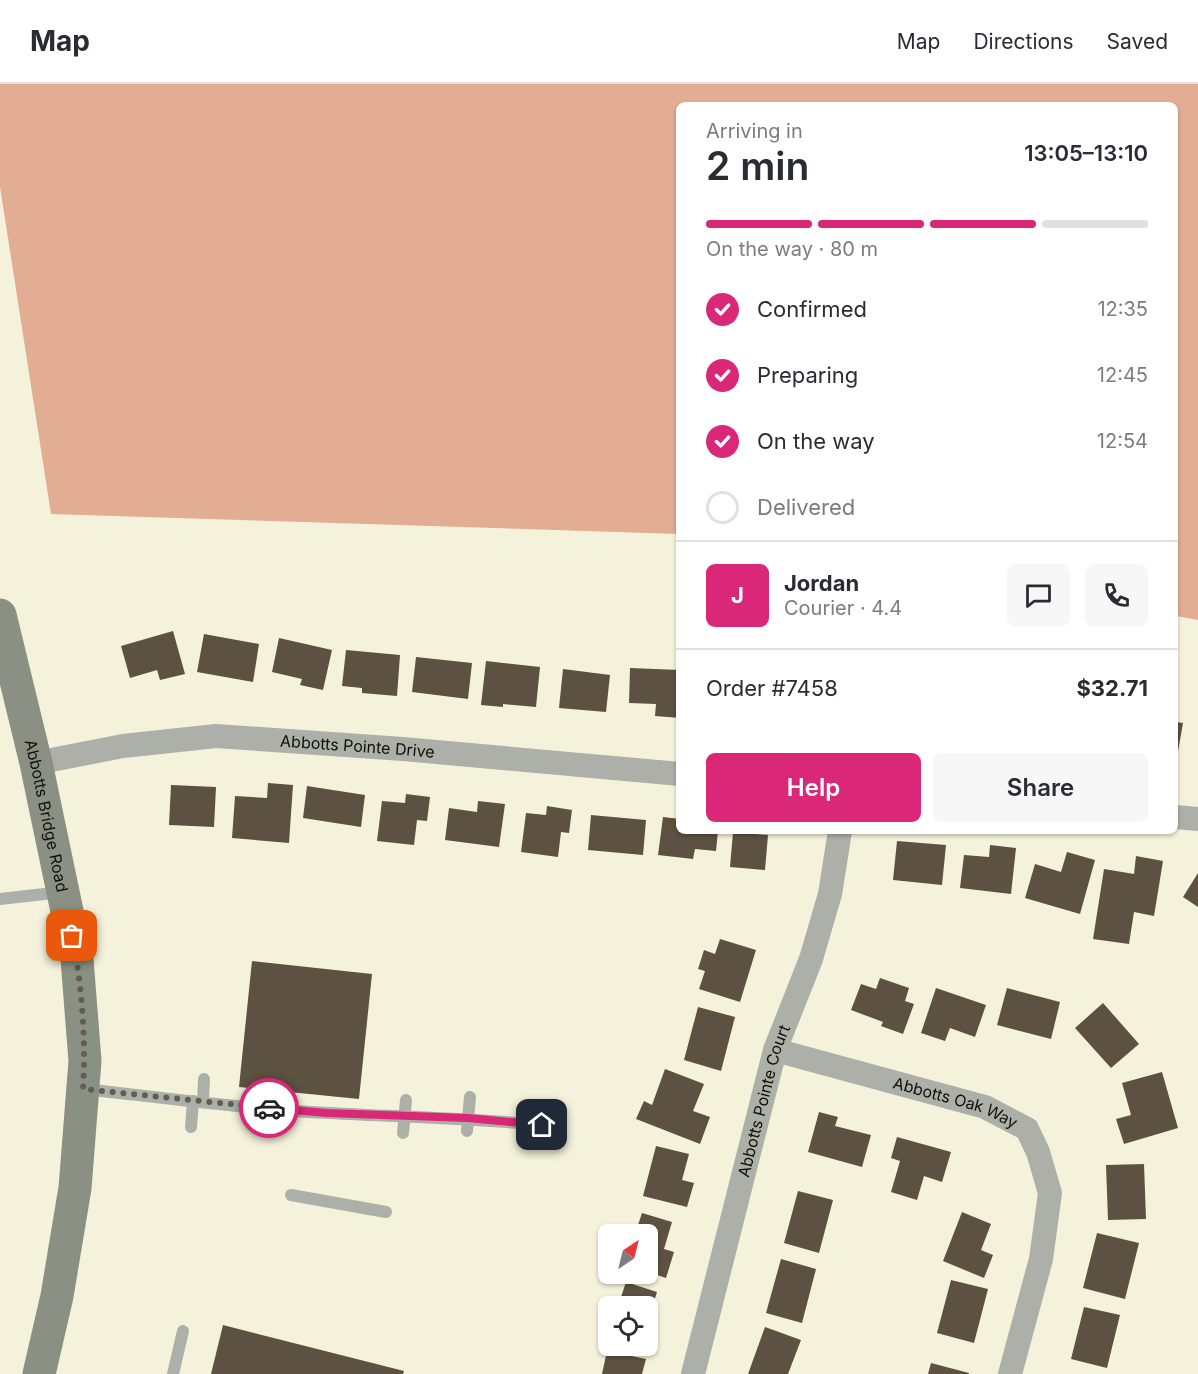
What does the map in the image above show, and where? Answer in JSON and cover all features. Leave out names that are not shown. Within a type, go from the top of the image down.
[{"type":"main road","name":"Abbotts Bridge Road","points":[[0,615],[36,763],[77,959],[85,1061],[75,1188],[57,1296],[39,1374]]},
{"type":"street","name":"Abbotts Pointe Drive","points":[[36,763],[123,746],[216,736],[403,749],[676,774]]},
{"type":"street","points":[[1178,817],[1198,819]]},
{"type":"street","name":"Abbotts Pointe Court","points":[[693,1374],[775,1050],[811,959],[830,894],[840,834]]},
{"type":"street","name":"Abbotts Oak Way","points":[[775,1050],[986,1107],[1027,1129],[1038,1152],[1050,1193],[1041,1258],[1010,1374]]},
{"type":"lane","points":[[0,899],[63,892]]},
{"type":"lane","points":[[191,1127],[204,1078]]},
{"type":"lane","points":[[83,1089],[327,1113],[404,1115],[468,1124],[542,1125],[541,1143]]},
{"type":"lane","points":[[468,1124],[470,1096]]},
{"type":"lane","points":[[403,1133],[406,1100]]},
{"type":"lane","points":[[291,1195],[386,1212]]},
{"type":"lane","points":[[173,1374],[183,1331]]},
{"type":"shaded area","points":[[0,84],[1198,84],[1198,620],[1178,616],[1178,102],[676,102],[676,534],[51,514],[0,187]]},
{"type":"building","points":[[173,631],[185,674],[160,680],[157,670],[130,678],[121,646]]},
{"type":"building","points":[[204,634],[259,644],[253,682],[197,672]]},
{"type":"building","points":[[279,638],[332,650],[323,690],[300,685],[302,679],[272,672]]},
{"type":"building","points":[[346,650],[400,655],[397,696],[362,693],[362,688],[342,686]]},
{"type":"building","points":[[416,657],[472,663],[468,699],[412,692]]},
{"type":"building","points":[[486,661],[540,667],[536,707],[481,705]]},
{"type":"building","points":[[630,668],[676,670],[676,718],[655,716],[656,704],[629,703]]},
{"type":"building","points":[[563,669],[610,675],[606,712],[559,708]]},
{"type":"building","points":[[1178,722],[1183,723],[1178,751]]},
{"type":"building","points":[[268,783],[293,785],[289,843],[232,838],[235,796],[267,798]]},
{"type":"building","points":[[171,785],[216,787],[214,827],[169,825]]},
{"type":"building","points":[[307,786],[365,795],[361,827],[303,818]]},
{"type":"building","points":[[406,794],[430,797],[427,821],[417,820],[414,845],[377,841],[382,801],[405,803]]},
{"type":"building","points":[[478,801],[505,804],[499,847],[445,840],[449,808],[477,812]]},
{"type":"building","points":[[547,806],[572,810],[569,833],[561,832],[558,857],[521,852],[526,813],[546,815]]},
{"type":"building","points":[[591,815],[646,820],[643,855],[588,850]]},
{"type":"building","points":[[663,817],[676,819],[676,834],[718,834],[716,851],[695,849],[693,859],[658,855]]},
{"type":"building","points":[[733,834],[768,835],[765,870],[730,867]]},
{"type":"building","points":[[897,841],[946,845],[942,885],[893,880]]},
{"type":"building","points":[[990,845],[1016,848],[1011,894],[960,888],[964,855],[989,857]]},
{"type":"building","points":[[1067,852],[1095,860],[1080,914],[1025,898],[1035,864],[1061,872]]},
{"type":"building","points":[[1136,856],[1163,861],[1154,916],[1134,912],[1129,944],[1093,939],[1104,869],[1134,874]]},
{"type":"building","points":[[1198,873],[1198,907],[1183,897]]},
{"type":"building","points":[[720,939],[756,950],[740,1002],[699,989],[705,971],[698,969],[704,950],[715,954]]},
{"type":"building","points":[[252,961],[372,974],[359,1099],[239,1087]]},
{"type":"building","points":[[880,978],[909,988],[905,1001],[914,1004],[903,1034],[881,1026],[883,1022],[851,1010],[861,984],[876,989]]},
{"type":"building","points":[[936,988],[986,1005],[975,1037],[950,1028],[945,1041],[921,1033]]},
{"type":"building","points":[[1007,988],[1060,1002],[1051,1039],[997,1025]]},
{"type":"building","points":[[1103,1003],[1139,1044],[1111,1068],[1075,1028]]},
{"type":"building","points":[[698,1007],[735,1017],[721,1071],[684,1060]]},
{"type":"building","points":[[665,1069],[704,1084],[693,1111],[710,1117],[700,1144],[636,1119],[644,1101],[652,1105]]},
{"type":"building","points":[[1162,1072],[1178,1128],[1124,1144],[1116,1119],[1131,1115],[1122,1083]]},
{"type":"building","points":[[819,1112],[838,1117],[835,1126],[871,1135],[862,1167],[808,1152]]},
{"type":"building","points":[[897,1137],[951,1152],[942,1182],[924,1176],[917,1200],[891,1192],[900,1161],[891,1158]]},
{"type":"building","points":[[656,1146],[689,1154],[682,1180],[694,1183],[687,1207],[643,1196]]},
{"type":"building","points":[[1144,1164],[1146,1219],[1108,1220],[1106,1165]]},
{"type":"building","points":[[798,1191],[833,1200],[819,1253],[784,1243]]},
{"type":"building","points":[[962,1212],[991,1224],[981,1250],[993,1255],[984,1278],[943,1261]]},
{"type":"building","points":[[642,1213],[672,1222],[664,1249],[674,1252],[666,1278],[658,1275],[658,1224],[638,1224]]},
{"type":"building","points":[[1097,1233],[1139,1243],[1125,1299],[1083,1288]]},
{"type":"building","points":[[781,1259],[816,1269],[802,1323],[766,1313]]},
{"type":"building","points":[[951,1280],[988,1289],[974,1343],[937,1333]]},
{"type":"building","points":[[625,1284],[657,1292],[656,1296],[621,1296]]},
{"type":"building","points":[[1084,1307],[1120,1315],[1107,1368],[1071,1359]]},
{"type":"building","points":[[223,1325],[404,1371],[403,1374],[211,1374]]},
{"type":"building","points":[[765,1327],[801,1340],[788,1374],[748,1374]]},
{"type":"building","points":[[606,1356],[631,1356],[646,1359],[642,1374],[602,1374]]},
{"type":"building","points":[[931,1363],[969,1373],[969,1374],[928,1374]]},
{"type":"way so far","points":[[72,936],[77,959],[85,1061],[83,1089],[269,1108]]},
{"type":"route","points":[[269,1108],[327,1113],[468,1118],[542,1125]]}]
